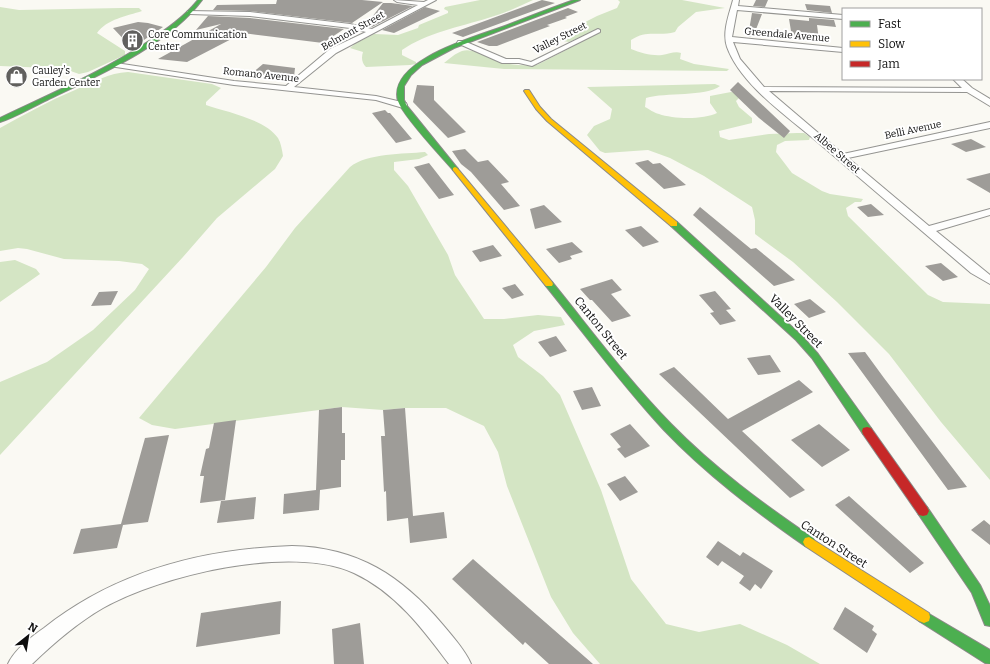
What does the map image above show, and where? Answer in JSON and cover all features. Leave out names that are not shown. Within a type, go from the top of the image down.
[{"type":"street","points":[[0,120],[116,65],[147,46],[190,12],[200,0]]},
{"type":"street","points":[[397,0],[426,4]]},
{"type":"street","name":"Belmont Street","points":[[287,89],[319,61],[333,51],[434,0]]},
{"type":"street","points":[[403,105],[400,97],[402,86],[406,77],[425,60],[462,43],[578,0]]},
{"type":"street","points":[[735,4],[842,17]]},
{"type":"street","name":"Albee Street","points":[[735,4],[729,39],[730,46],[735,58],[763,89],[975,270],[990,280]]},
{"type":"street","points":[[190,12],[250,14],[373,30]]},
{"type":"street","name":"Valley Street","points":[[462,43],[505,61],[519,61],[532,64],[598,32]]},
{"type":"street","name":"Greendale Avenue","points":[[729,39],[842,50]]},
{"type":"street","name":"Romano Avenue","points":[[116,65],[234,83],[376,98],[403,105]]},
{"type":"street","points":[[958,80],[969,90],[990,103]]},
{"type":"street","points":[[763,89],[969,90]]},
{"type":"street","name":"Valley Street","points":[[527,91],[538,108],[549,120],[681,230],[799,338],[829,376],[976,589],[990,620]]},
{"type":"street","name":"Canton Street","points":[[403,105],[651,409],[680,439],[718,474],[762,509],[814,547],[990,658]]},
{"type":"street","name":"Belli Avenue","points":[[840,156],[990,125]]},
{"type":"street","points":[[928,230],[990,212]]},
{"type":"street","points":[[18,664],[53,632],[87,607],[118,590],[142,580],[199,564],[293,553],[312,554],[338,559],[376,576],[401,594],[425,616],[461,664]]},
{"type":"green space","points":[[480,0],[533,0],[499,14],[422,39],[402,50],[402,55],[416,62],[416,64],[366,67],[362,60],[363,52],[350,48],[356,43],[374,34],[398,35],[418,28],[419,25],[448,13],[448,11],[444,9],[445,7]]},
{"type":"green space","points":[[618,0],[682,0],[725,8],[696,12],[678,27],[675,32],[648,34],[637,37],[631,40],[631,49],[654,55],[679,52],[681,53],[680,59],[694,64],[729,69],[727,71],[504,69],[444,63],[457,53],[467,50],[504,63],[537,65],[601,32],[597,30],[569,42],[557,40],[556,37],[597,16],[617,8],[620,2]]},
{"type":"green space","points":[[0,7],[19,10],[139,8],[142,11],[112,21],[101,28],[97,33],[125,51],[125,55],[88,72],[79,74],[65,69],[0,66]]},
{"type":"green space","points":[[128,72],[212,84],[221,88],[206,102],[206,105],[245,117],[272,131],[281,144],[283,156],[275,169],[217,218],[183,257],[0,455],[0,382],[47,362],[93,330],[135,290],[149,269],[142,264],[119,261],[64,259],[27,249],[18,248],[0,251],[0,128],[46,103],[95,81],[114,74]]},
{"type":"green space","points":[[715,84],[720,86],[705,92],[646,98],[645,107],[653,112],[665,116],[688,118],[704,117],[717,113],[710,103],[710,96],[731,92],[740,93],[740,97],[736,101],[739,107],[752,118],[752,123],[719,131],[720,137],[729,140],[769,134],[804,133],[810,137],[809,140],[785,141],[777,145],[776,152],[792,173],[822,191],[830,194],[863,199],[861,202],[855,202],[846,208],[848,216],[928,295],[943,302],[990,304],[990,480],[941,422],[889,354],[837,302],[793,262],[755,234],[755,220],[752,207],[704,176],[670,158],[648,150],[605,153],[600,151],[587,135],[594,126],[610,119],[612,109],[587,87]]},
{"type":"green space","points":[[425,152],[428,155],[419,159],[394,162],[394,170],[408,186],[448,255],[455,275],[484,319],[504,319],[538,315],[561,317],[565,325],[534,331],[513,345],[518,357],[543,376],[560,395],[601,490],[631,579],[666,624],[699,632],[740,624],[787,645],[820,664],[600,664],[573,633],[551,597],[507,486],[498,452],[484,426],[446,408],[405,408],[383,410],[342,407],[175,429],[152,425],[139,418],[266,267],[295,228],[350,167],[357,162],[376,157]]},
{"type":"green space","points":[[15,260],[36,269],[40,274],[0,302],[0,262]]},
{"type":"building","points":[[277,0],[362,0],[383,2],[352,23],[250,11],[213,10],[217,5],[276,4]]},
{"type":"building","points":[[542,0],[555,3],[463,37],[452,33]]},
{"type":"building","points":[[756,0],[768,0],[765,7],[753,6]]},
{"type":"building","points":[[383,3],[413,6],[372,27],[365,26]]},
{"type":"building","points":[[805,4],[830,6],[832,13],[807,10]]},
{"type":"building","points":[[425,7],[440,11],[394,33],[382,30]]},
{"type":"building","points":[[568,8],[578,12],[565,17],[567,18],[547,25],[550,26],[497,46],[489,46],[477,42]]},
{"type":"building","points":[[752,13],[762,14],[753,37],[748,36]]},
{"type":"building","points":[[208,16],[250,18],[344,29],[323,43],[243,33],[187,62],[158,59],[221,24],[196,30]]},
{"type":"building","points":[[809,18],[834,20],[836,27],[817,25],[819,40],[792,37],[789,19],[809,21]]},
{"type":"building","points":[[138,22],[163,27],[141,42],[129,45],[113,28]]},
{"type":"building","points":[[263,64],[295,68],[294,77],[251,74]]},
{"type":"building","points":[[738,82],[790,131],[784,138],[759,118],[730,90]]},
{"type":"building","points":[[417,85],[434,86],[434,100],[466,132],[448,138],[413,102]]},
{"type":"building","points":[[385,110],[390,113],[412,139],[396,143],[372,113]]},
{"type":"building","points":[[971,139],[986,147],[966,152],[951,144]]},
{"type":"building","points":[[465,149],[478,162],[488,160],[509,182],[501,184],[520,206],[504,210],[471,172],[461,164],[452,151]]},
{"type":"building","points":[[648,160],[653,164],[660,163],[686,185],[664,189],[635,163]]},
{"type":"building","points":[[429,163],[454,195],[439,199],[414,167]]},
{"type":"building","points":[[990,173],[990,193],[966,179]]},
{"type":"building","points":[[871,204],[884,215],[868,217],[857,207]]},
{"type":"building","points":[[544,205],[562,222],[535,229],[530,209]]},
{"type":"building","points":[[700,207],[751,249],[756,248],[795,280],[774,286],[693,215]]},
{"type":"building","points":[[641,226],[659,242],[643,247],[625,230]]},
{"type":"building","points":[[572,242],[583,252],[570,256],[572,259],[559,263],[546,249]]},
{"type":"building","points":[[493,245],[502,256],[480,262],[472,251]]},
{"type":"building","points":[[941,263],[958,277],[943,281],[925,266]]},
{"type":"building","points":[[612,279],[622,290],[611,294],[631,316],[612,322],[580,289]]},
{"type":"building","points":[[515,284],[524,295],[512,299],[502,288]]},
{"type":"building","points":[[118,291],[111,305],[91,306],[99,292]]},
{"type":"building","points":[[715,291],[731,309],[726,310],[736,321],[720,325],[710,313],[714,312],[699,295]]},
{"type":"building","points":[[810,299],[826,312],[809,318],[794,304]]},
{"type":"building","points":[[556,336],[567,351],[550,357],[538,342]]},
{"type":"building","points":[[865,352],[967,487],[948,490],[848,353]]},
{"type":"building","points":[[770,355],[781,372],[758,375],[747,358]]},
{"type":"building","points":[[674,367],[728,419],[799,380],[813,392],[742,431],[805,490],[790,498],[659,374]]},
{"type":"building","points":[[592,387],[601,406],[582,410],[573,391]]},
{"type":"building","points":[[342,407],[342,433],[345,433],[345,460],[341,460],[341,487],[320,490],[319,510],[283,514],[284,494],[316,490],[319,410]]},
{"type":"building","points":[[405,408],[413,516],[444,512],[447,538],[410,543],[408,518],[387,521],[381,436],[385,436],[383,410]]},
{"type":"building","points":[[236,420],[225,500],[200,503],[204,476],[200,476],[206,449],[209,448],[214,423]]},
{"type":"building","points":[[630,424],[650,446],[625,458],[617,449],[621,447],[610,434]]},
{"type":"building","points":[[819,424],[850,450],[822,467],[791,440]]},
{"type":"building","points":[[169,435],[148,522],[123,525],[117,548],[73,554],[81,529],[121,524],[145,438]]},
{"type":"building","points":[[625,476],[638,492],[620,501],[607,484]]},
{"type":"building","points":[[849,496],[924,563],[910,573],[835,505]]},
{"type":"building","points":[[256,497],[254,519],[217,523],[221,501]]},
{"type":"building","points":[[984,520],[990,525],[990,545],[971,530]]},
{"type":"building","points":[[718,541],[740,556],[743,552],[773,571],[761,589],[755,584],[750,591],[739,583],[744,576],[722,561],[718,566],[706,557]]},
{"type":"building","points":[[473,559],[593,664],[549,664],[525,642],[523,645],[452,579]]},
{"type":"building","points":[[281,601],[280,634],[196,647],[201,613]]},
{"type":"building","points":[[845,607],[874,626],[872,630],[877,634],[867,653],[833,629]]},
{"type":"building","points":[[360,623],[364,664],[334,664],[332,629]]},
{"type":"traffic: fast","points":[[0,120],[103,70],[143,48],[178,23],[200,0]]},
{"type":"traffic: fast","points":[[455,169],[417,124],[401,100],[402,86],[409,74],[420,63],[435,54],[468,40],[578,0]]},
{"type":"traffic: fast","points":[[674,224],[799,338],[815,356],[867,431]]},
{"type":"traffic: fast","points":[[549,284],[625,378],[668,428],[726,480],[809,542]]},
{"type":"traffic: fast","points":[[923,511],[976,589],[990,620]]},
{"type":"traffic: fast","points":[[924,617],[990,658]]},
{"type":"traffic: slow","points":[[527,91],[538,108],[549,120],[674,224]]},
{"type":"traffic: slow","points":[[455,169],[549,284]]},
{"type":"traffic: slow","points":[[809,542],[924,617]]},
{"type":"traffic: jam","points":[[867,431],[923,511]]},
{"type":"place","name":"Core Communication Center","points":[[132,41]]},
{"type":"place","name":"Cauley's Garden Center","points":[[17,77]]}]
